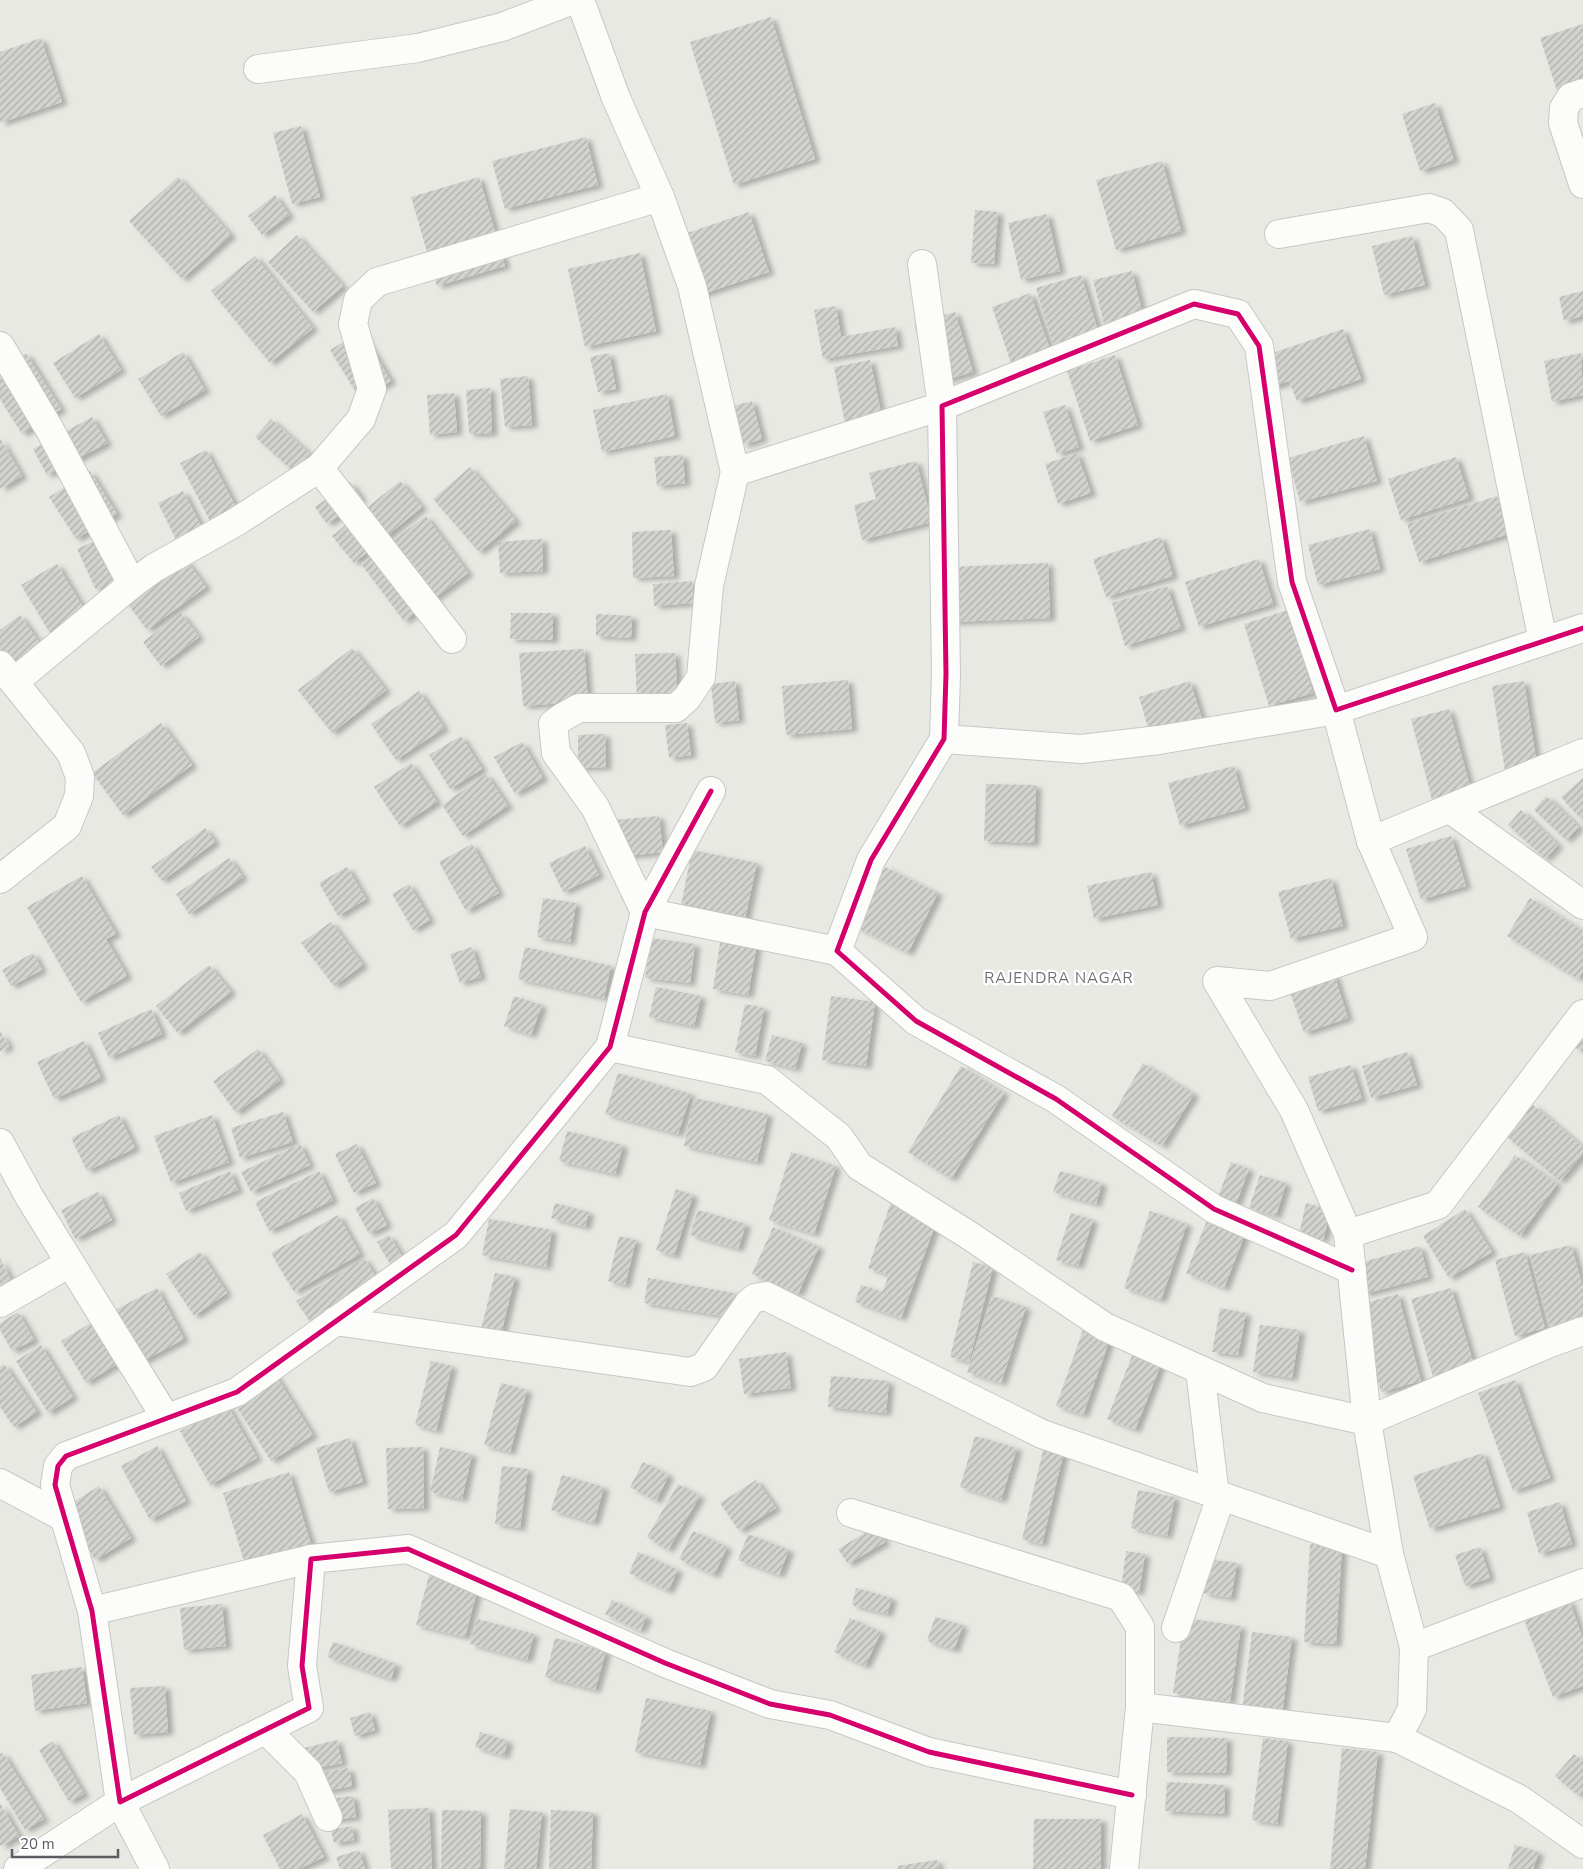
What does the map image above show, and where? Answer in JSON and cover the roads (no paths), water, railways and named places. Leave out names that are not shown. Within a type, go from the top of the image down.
[{"type":"street","points":[[258,69],[418,48],[502,27],[573,0]]},
{"type":"street","points":[[580,0],[616,98],[660,197],[692,286],[734,472],[709,586],[701,677],[687,698],[676,708],[579,708],[562,716],[553,724],[556,753],[595,807],[644,912]]},
{"type":"street","points":[[1583,93],[1571,97],[1564,108],[1563,123],[1583,184]]},
{"type":"street","points":[[0,879],[67,826],[79,796],[80,777],[71,753],[7,674],[154,568],[236,522],[319,468],[361,419],[372,390],[353,324],[358,300],[377,282],[660,197]]},
{"type":"street","points":[[1279,234],[1428,208],[1443,213],[1459,230],[1543,641]]},
{"type":"street","points":[[837,951],[871,860],[944,738],[946,674],[942,406],[922,264]]},
{"type":"street","points":[[734,472],[942,406],[1194,304],[1238,314],[1259,346],[1292,582],[1336,710],[1372,841],[1413,937],[1270,986],[1217,981],[1294,1110],[1348,1234],[1367,1421],[1389,1554],[1414,1647],[1412,1709],[1397,1738]]},
{"type":"street","points":[[0,346],[50,430],[132,584]]},
{"type":"street","points":[[319,468],[452,639]]},
{"type":"street","points":[[944,738],[1081,748],[1160,740],[1336,710],[1583,628]]},
{"type":"street","points":[[1372,841],[1583,753]]},
{"type":"street","points":[[155,1869],[120,1802],[92,1611],[55,1485],[58,1466],[66,1456],[237,1392],[456,1235],[610,1047],[644,912],[711,791]]},
{"type":"street","points":[[1450,809],[1583,905]]},
{"type":"street","points":[[644,912],[837,951],[916,1021],[1056,1099],[1214,1209],[1352,1270]]},
{"type":"street","points":[[1348,1234],[1438,1204],[1583,1014]]},
{"type":"street","points":[[610,1047],[767,1080],[839,1137],[859,1166],[970,1236],[1105,1327],[1263,1398],[1367,1421],[1550,1342],[1583,1331]]},
{"type":"street","points":[[0,1143],[30,1198],[166,1418]]},
{"type":"street","points":[[0,1303],[70,1263]]},
{"type":"street","points":[[335,1321],[690,1372],[704,1367],[749,1303],[756,1298],[766,1296],[1042,1434],[1389,1554]]},
{"type":"street","points":[[1176,1628],[1218,1505],[1215,1494],[1200,1370]]},
{"type":"street","points":[[0,1483],[64,1518]]},
{"type":"street","points":[[850,1513],[1122,1597],[1140,1627],[1140,1706],[1124,1869]]},
{"type":"street","points":[[92,1611],[311,1559],[408,1548],[665,1663],[770,1704],[830,1715],[929,1752],[1132,1795]]},
{"type":"street","points":[[18,1869],[120,1802],[309,1708],[302,1666],[311,1559]]},
{"type":"street","points":[[1414,1647],[1583,1584]]},
{"type":"street","points":[[1140,1706],[1397,1738],[1519,1799],[1583,1844]]},
{"type":"street","points":[[266,1730],[308,1772],[328,1818]]},
{"type":"district","name":"RAJENDRA NAGAR","points":[[1059,978]]}]
